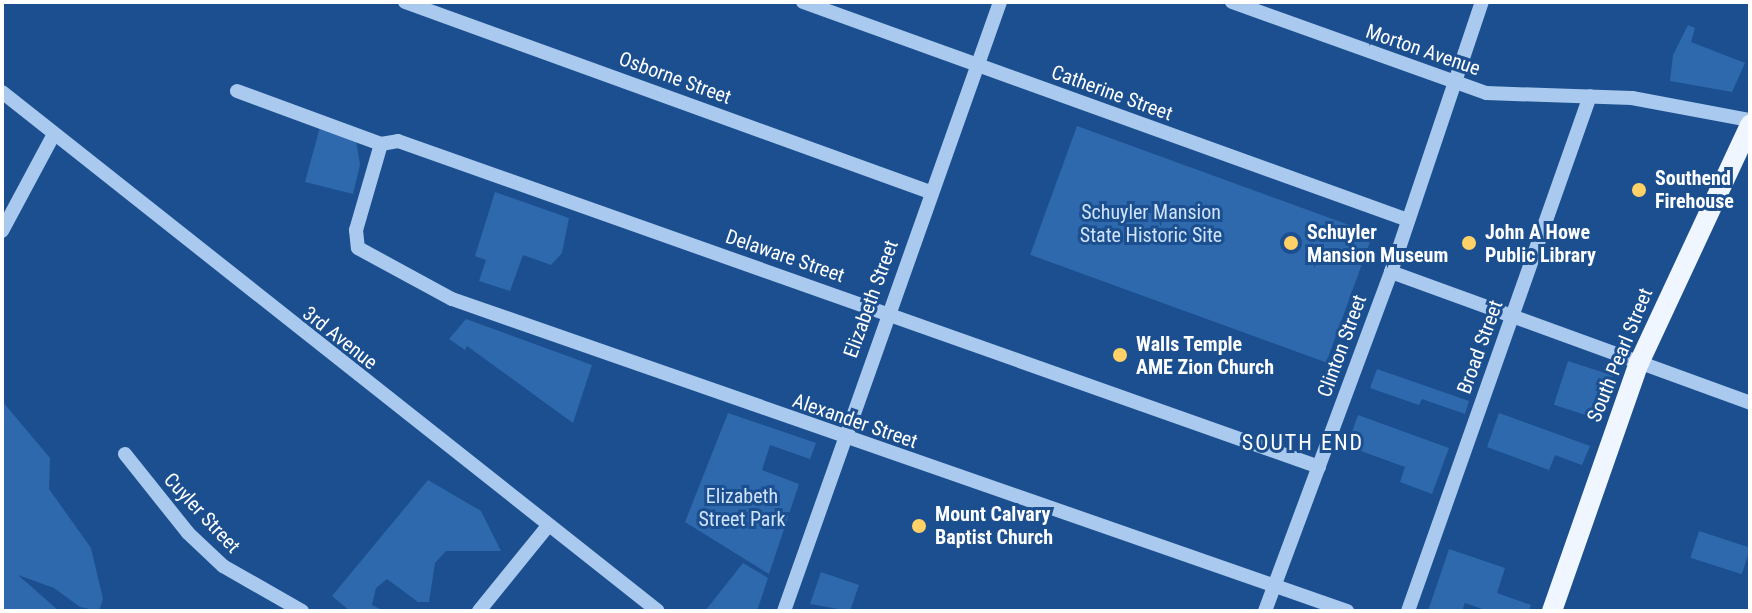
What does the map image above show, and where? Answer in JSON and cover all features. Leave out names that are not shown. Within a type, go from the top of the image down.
[{"type":"main road","name":"South Pearl Street","points":[[1552,611],[1639,363],[1750,122]]},
{"type":"street","name":"Osborne Street","points":[[405,2],[930,192]]},
{"type":"street","name":"Catherine Street","points":[[803,2],[1408,220]]},
{"type":"street","name":"Elizabeth Street","points":[[784,611],[887,313],[1000,2]]},
{"type":"street","name":"Morton Avenue","points":[[1232,2],[1453,84],[1486,93],[1590,96],[1683,105],[1750,122]]},
{"type":"street","points":[[1272,17],[1280,2]]},
{"type":"street","name":"Clinton Street","points":[[1265,611],[1391,272],[1482,2]]},
{"type":"street","name":"Delaware Street","points":[[237,91],[381,144],[398,141],[1319,467]]},
{"type":"street","name":"3rd Avenue","points":[[2,92],[547,527],[658,611]]},
{"type":"street","name":"Broad Street","points":[[1408,611],[1590,96]]},
{"type":"street","points":[[2,231],[54,134]]},
{"type":"street","name":"Alexander Street","points":[[381,144],[358,220],[358,248],[452,299],[843,438],[1347,611]]},
{"type":"street","points":[[1391,272],[1750,403]]},
{"type":"street","name":"Cuyler Street","points":[[125,454],[188,533],[223,566],[302,611]]},
{"type":"street","points":[[479,611],[547,527]]},
{"type":"green space","points":[[1688,25],[1695,28],[1691,42],[1745,63],[1732,92],[1670,81],[1673,55]]},
{"type":"green space","name":"Schuyler Mansion State Historic Site","points":[[1077,126],[1373,234],[1326,362],[1030,255]]},
{"type":"green space","points":[[320,127],[356,140],[360,165],[353,194],[305,182]]},
{"type":"green space","points":[[495,192],[569,218],[562,253],[551,265],[523,255],[510,291],[479,281],[486,260],[475,256]]},
{"type":"green space","points":[[466,319],[592,365],[573,423],[467,346],[465,350],[449,339]]},
{"type":"green space","points":[[1568,361],[1613,376],[1598,419],[1554,405]]},
{"type":"green space","points":[[1377,369],[1469,401],[1465,414],[1422,399],[1419,405],[1370,388]]},
{"type":"green space","points":[[2,401],[50,458],[49,489],[91,548],[103,599],[99,611],[80,607],[54,588],[18,575],[59,611],[2,611]]},
{"type":"green space","name":"Elizabeth Street Park","points":[[728,413],[816,443],[810,459],[770,445],[762,470],[799,484],[769,574],[685,522]]},
{"type":"green space","points":[[1499,413],[1590,446],[1582,465],[1555,455],[1549,470],[1487,447]]},
{"type":"green space","points":[[1358,415],[1449,448],[1432,494],[1400,482],[1405,467],[1347,446]]},
{"type":"green space","points":[[428,480],[481,511],[501,551],[446,551],[435,563],[429,602],[418,602],[387,579],[376,588],[372,605],[384,611],[350,611],[332,596]]},
{"type":"green space","points":[[1699,531],[1750,548],[1742,574],[1690,558]]},
{"type":"green space","points":[[1449,549],[1505,568],[1497,593],[1531,605],[1529,611],[1488,611],[1465,603],[1462,611],[1428,611]]},
{"type":"green space","points":[[743,563],[768,578],[757,611],[705,611]]},
{"type":"green space","points":[[821,572],[859,585],[850,611],[810,604]]},
{"type":"place","name":"Southend Firehouse","points":[[1639,190]]},
{"type":"place","name":"Schuyler Mansion Museum","points":[[1291,243]]},
{"type":"place","name":"John A Howe Public Library","points":[[1469,243]]},
{"type":"place","name":"Walls Temple AME Zion Church","points":[[1120,355]]},
{"type":"place","name":"Mount Calvary Baptist Church","points":[[919,526]]},
{"type":"district","name":"SOUTH END","points":[[1303,443]]}]
